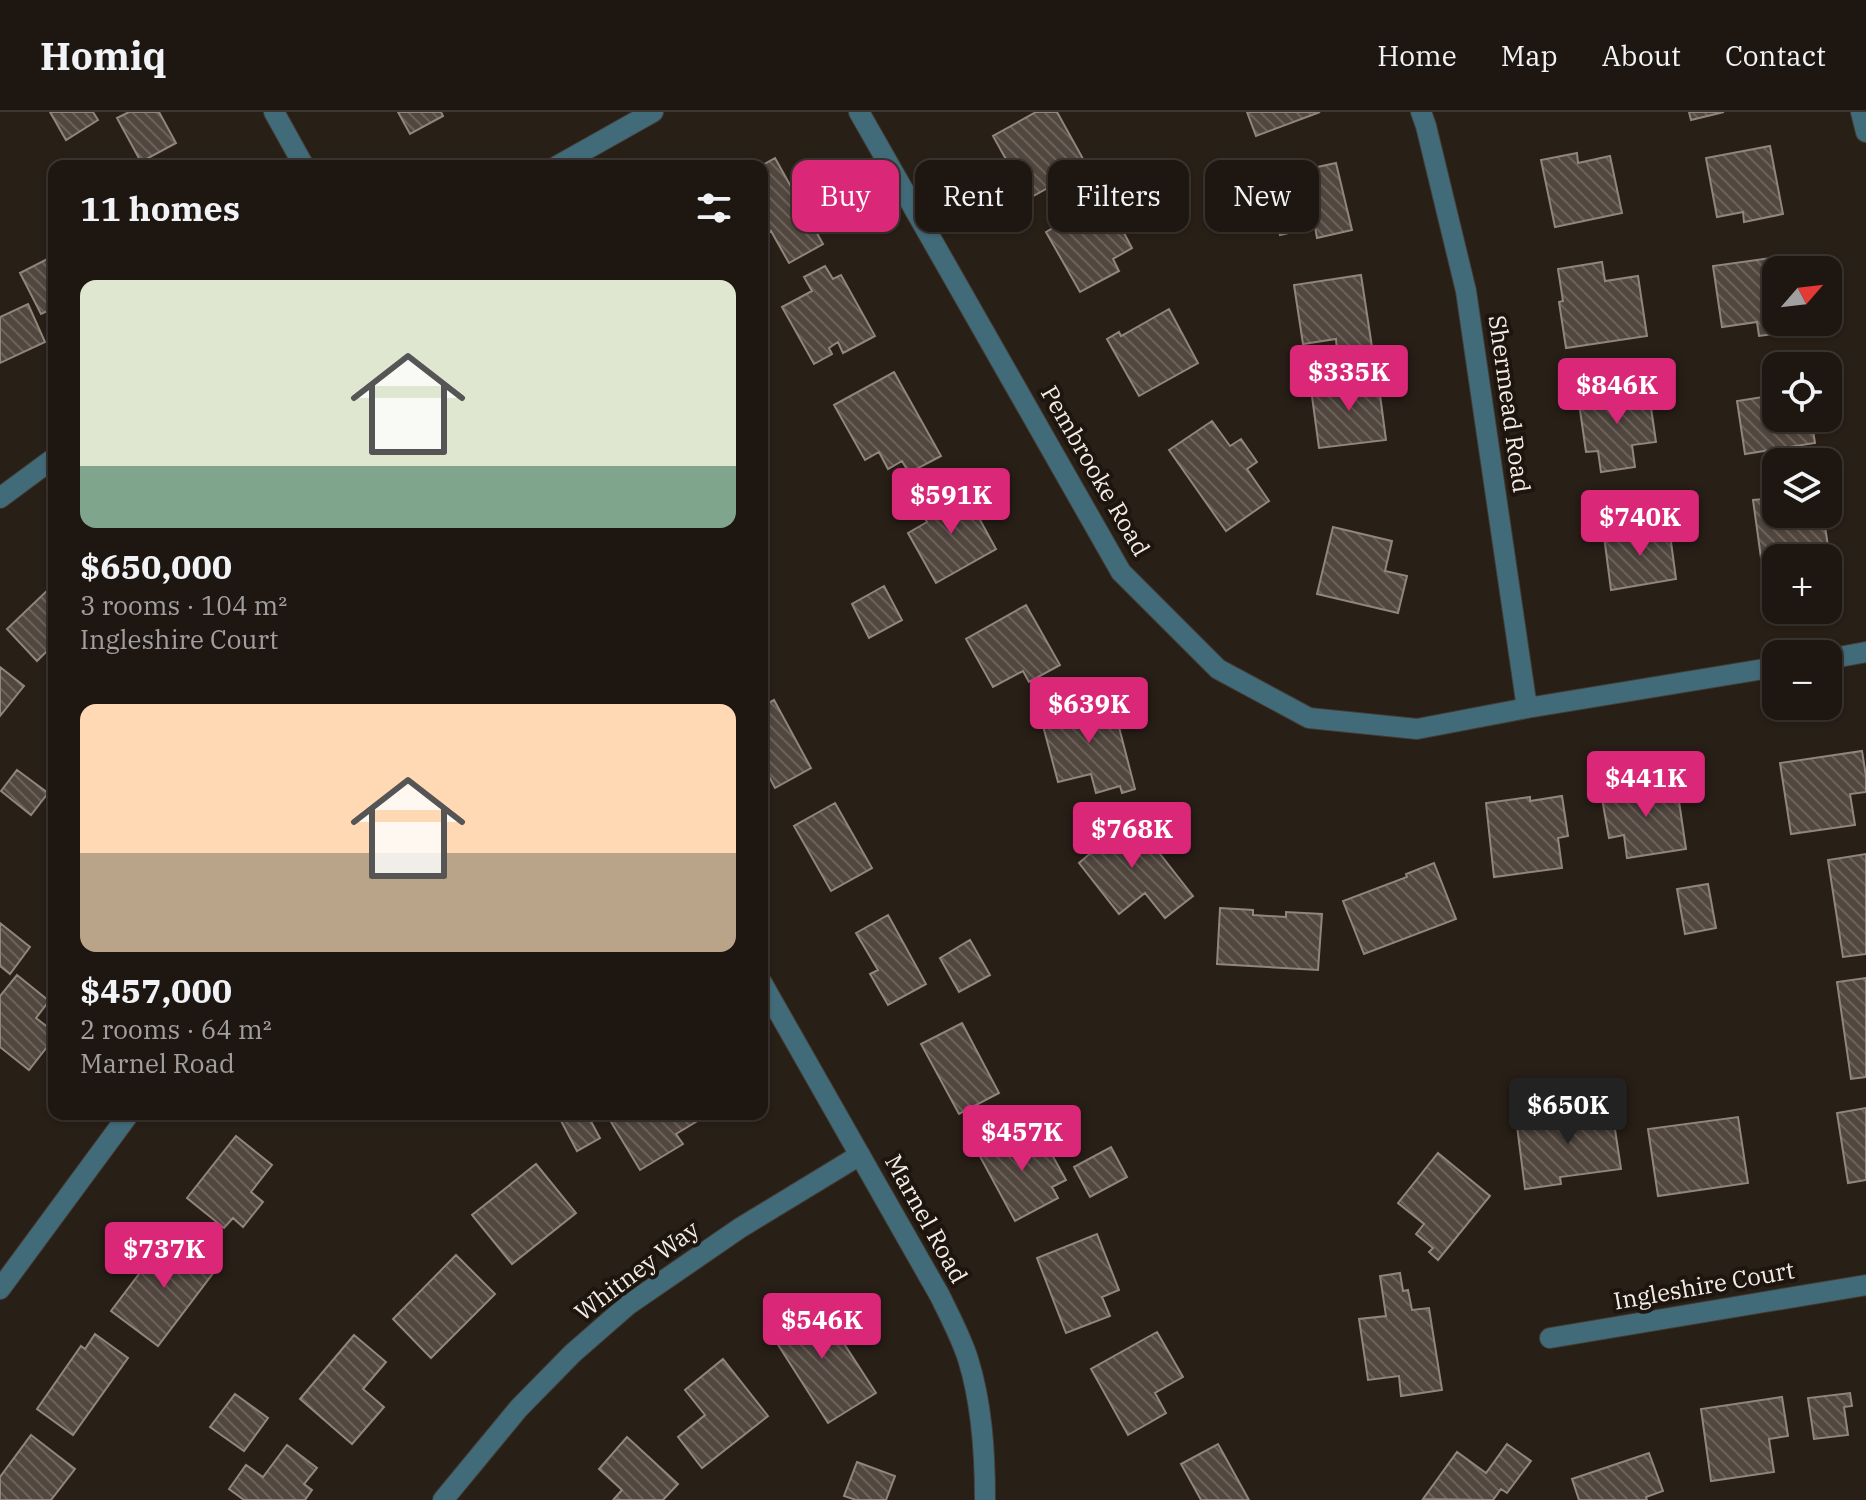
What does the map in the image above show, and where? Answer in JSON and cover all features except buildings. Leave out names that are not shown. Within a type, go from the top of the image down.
[{"type":"street","points":[[274,112],[301,160]]},
{"type":"street","points":[[568,160],[653,112]]},
{"type":"street","name":"Pembrooke Road","points":[[859,112],[1121,572],[1218,669],[1309,718],[1417,729],[1762,669]]},
{"type":"street","name":"Shermead Road","points":[[1421,112],[1466,291],[1527,708]]},
{"type":"street","points":[[1861,112],[1866,132]]},
{"type":"street","points":[[0,498],[48,462]]},
{"type":"street","points":[[1842,656],[1866,652]]},
{"type":"street","name":"Marnel Road","points":[[768,994],[940,1296],[967,1357],[981,1418],[985,1500]]},
{"type":"street","points":[[0,1289],[125,1120]]},
{"type":"street","name":"Whitney Way","points":[[443,1500],[519,1408],[573,1353],[628,1305],[740,1228],[860,1155]]},
{"type":"street","name":"Ingleshire Court","points":[[1550,1338],[1866,1285]]}]
